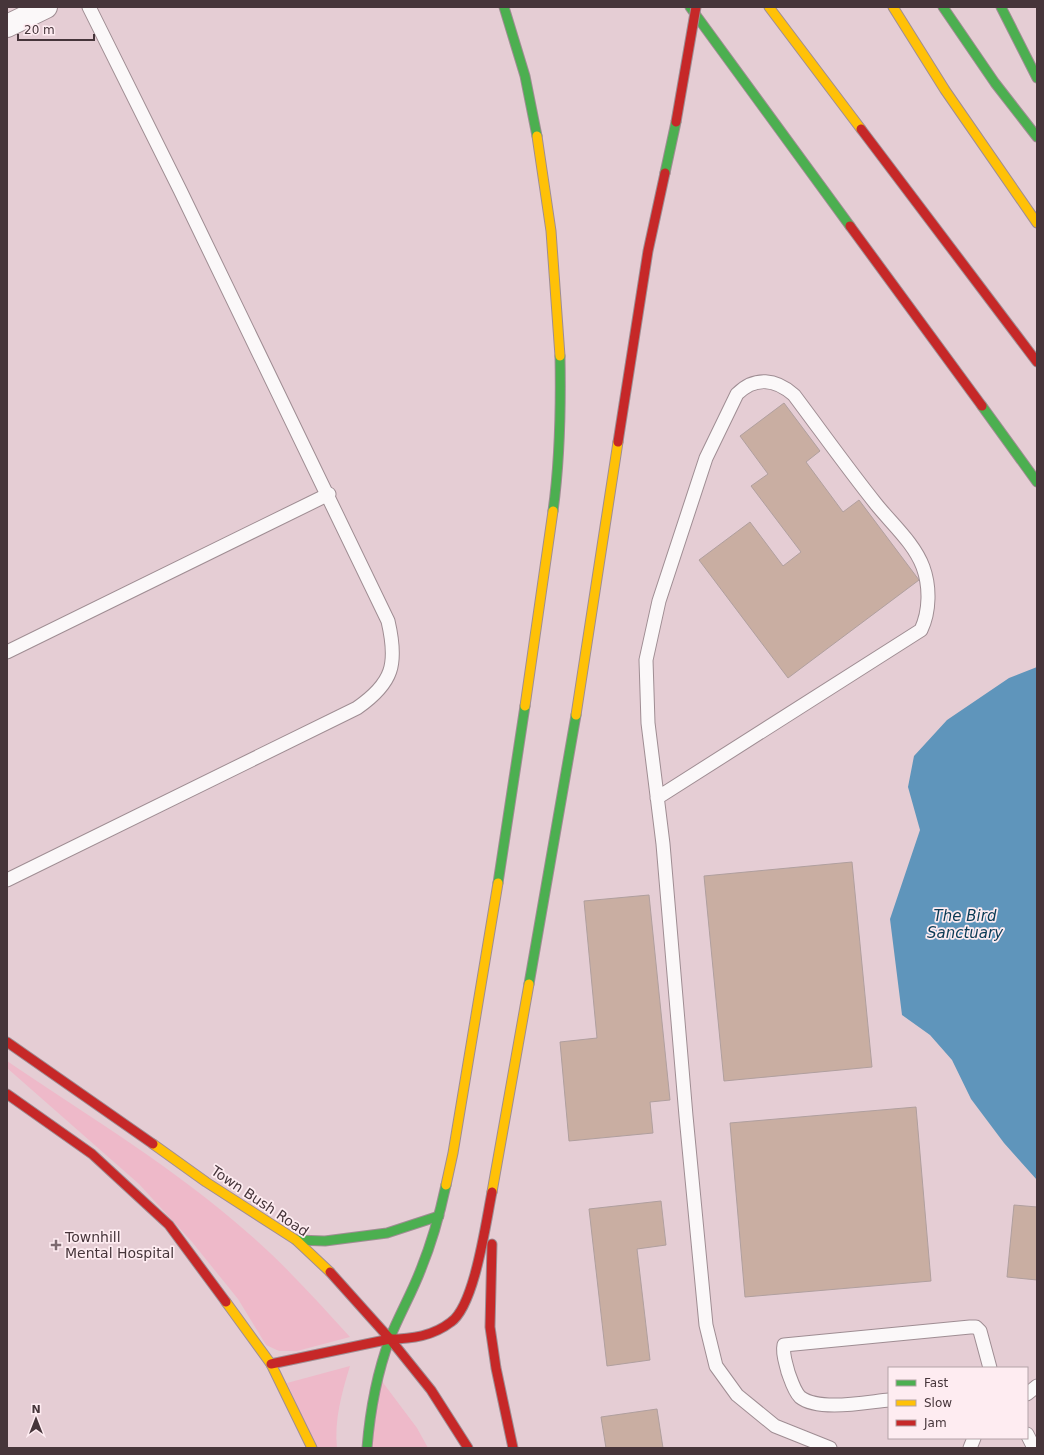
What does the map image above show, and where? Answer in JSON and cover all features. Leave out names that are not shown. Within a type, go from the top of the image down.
[{"type":"main road","points":[[367,1448],[369,1424],[379,1374],[390,1339],[421,1269],[439,1216],[453,1152],[508,825],[558,477],[561,425],[559,338],[553,238],[526,85],[504,7]]},
{"type":"main road","points":[[690,7],[1037,482]]},
{"type":"main road","points":[[271,1364],[390,1339],[408,1339],[425,1336],[452,1322],[460,1312],[470,1292],[480,1253],[495,1179],[567,771],[648,251],[676,122],[696,7]]},
{"type":"main road","points":[[769,7],[1037,362]]},
{"type":"main road","points":[[893,7],[960,113],[1037,223]]},
{"type":"main road","points":[[943,7],[994,83],[1037,137]]},
{"type":"main road","points":[[1001,7],[1037,78]]},
{"type":"main road","name":"Town Bush Road","points":[[7,1042],[206,1182],[296,1240],[340,1282],[390,1339],[431,1390],[468,1448]]},
{"type":"main road","points":[[7,1094],[92,1154],[169,1225],[271,1364],[312,1448]]},
{"type":"main road","points":[[495,1179],[490,1280],[490,1327],[496,1368],[513,1448]]},
{"type":"main road","points":[[296,1240],[325,1241],[387,1233],[439,1216]]},
{"type":"street","points":[[7,26],[46,7]]},
{"type":"lane","points":[[7,880],[356,708],[380,690],[389,673],[393,655],[388,621],[328,494],[89,7]]},
{"type":"lane","points":[[658,798],[921,630],[925,621],[928,611],[927,587],[923,568],[916,552],[875,503],[794,395],[783,385],[757,382],[744,387],[737,394],[706,458],[659,601],[646,660],[648,723],[663,844],[686,1116],[706,1317],[716,1366],[737,1395],[775,1426],[830,1448]]},
{"type":"lane","points":[[7,652],[328,494]]},
{"type":"lane","points":[[888,1400],[841,1405],[816,1404],[800,1397],[792,1384],[782,1351],[784,1345],[976,1327],[980,1331],[990,1367]]},
{"type":"lane","points":[[1028,1393],[1037,1386]]},
{"type":"lane","points":[[1028,1436],[1034,1448]]},
{"type":"shaded area","points":[[7,1061],[130,1143],[191,1186],[220,1209],[275,1258],[350,1337],[297,1351],[279,1351],[266,1345],[238,1299],[192,1242],[139,1184],[7,1068]]},
{"type":"shaded area","points":[[350,1366],[338,1417],[336,1438],[337,1448],[316,1448],[287,1383]]},
{"type":"shaded area","points":[[381,1380],[417,1428],[428,1448],[369,1448]]},
{"type":"water","name":"The Bird Sanctuary","points":[[1037,667],[1037,1180],[1004,1143],[971,1099],[952,1060],[930,1035],[902,1015],[890,919],[920,830],[908,787],[914,756],[947,720],[1009,678]]},
{"type":"building","points":[[784,403],[820,451],[806,462],[843,512],[859,500],[919,580],[788,678],[699,560],[750,522],[783,566],[801,552],[751,486],[768,474],[740,436]]},
{"type":"building","points":[[852,862],[872,1067],[724,1081],[704,876]]},
{"type":"building","points":[[649,895],[670,1100],[650,1102],[653,1133],[569,1141],[560,1042],[597,1038],[584,901]]},
{"type":"building","points":[[916,1107],[931,1281],[745,1297],[730,1123]]},
{"type":"building","points":[[661,1201],[666,1245],[637,1249],[650,1360],[607,1366],[589,1209]]},
{"type":"building","points":[[1014,1205],[1037,1207],[1037,1280],[1007,1277]]},
{"type":"building","points":[[657,1409],[663,1448],[606,1448],[601,1417]]},
{"type":"traffic: fast","points":[[504,7],[525,76],[537,136]]},
{"type":"traffic: fast","points":[[690,7],[850,226]]},
{"type":"traffic: fast","points":[[943,7],[995,83],[1037,137]]},
{"type":"traffic: fast","points":[[1001,7],[1037,78]]},
{"type":"traffic: fast","points":[[665,173],[676,122]]},
{"type":"traffic: fast","points":[[553,511],[560,434],[560,356]]},
{"type":"traffic: fast","points":[[982,406],[1037,482]]},
{"type":"traffic: fast","points":[[498,883],[525,706]]},
{"type":"traffic: fast","points":[[529,984],[576,715]]},
{"type":"traffic: fast","points":[[367,1448],[372,1406],[381,1365],[397,1321],[414,1287],[425,1259],[446,1185]]},
{"type":"traffic: fast","points":[[296,1240],[325,1241],[387,1233],[439,1216]]},
{"type":"traffic: slow","points":[[769,7],[861,129]]},
{"type":"traffic: slow","points":[[893,7],[945,90],[1037,223]]},
{"type":"traffic: slow","points":[[537,136],[551,231],[560,356]]},
{"type":"traffic: slow","points":[[576,715],[618,442]]},
{"type":"traffic: slow","points":[[525,706],[553,511]]},
{"type":"traffic: slow","points":[[446,1185],[453,1153],[498,883]]},
{"type":"traffic: slow","points":[[492,1192],[529,984]]},
{"type":"traffic: slow","points":[[153,1144],[206,1182],[296,1240],[330,1272]]},
{"type":"traffic: slow","points":[[226,1302],[271,1364],[312,1448]]},
{"type":"traffic: jam","points":[[676,122],[696,7]]},
{"type":"traffic: jam","points":[[861,129],[1037,362]]},
{"type":"traffic: jam","points":[[618,442],[648,251],[665,173]]},
{"type":"traffic: jam","points":[[850,226],[982,406]]},
{"type":"traffic: jam","points":[[7,1042],[153,1144]]},
{"type":"traffic: jam","points":[[7,1094],[92,1154],[169,1225],[226,1302]]},
{"type":"traffic: jam","points":[[271,1364],[390,1339],[422,1336],[437,1331],[451,1322],[459,1313],[467,1299],[473,1281],[483,1241],[492,1192]]},
{"type":"traffic: jam","points":[[492,1244],[490,1327],[496,1368],[513,1448]]},
{"type":"traffic: jam","points":[[330,1272],[390,1339],[431,1390],[468,1448]]},
{"type":"place","name":"Townhill Mental Hospital","points":[[56,1245]]}]
